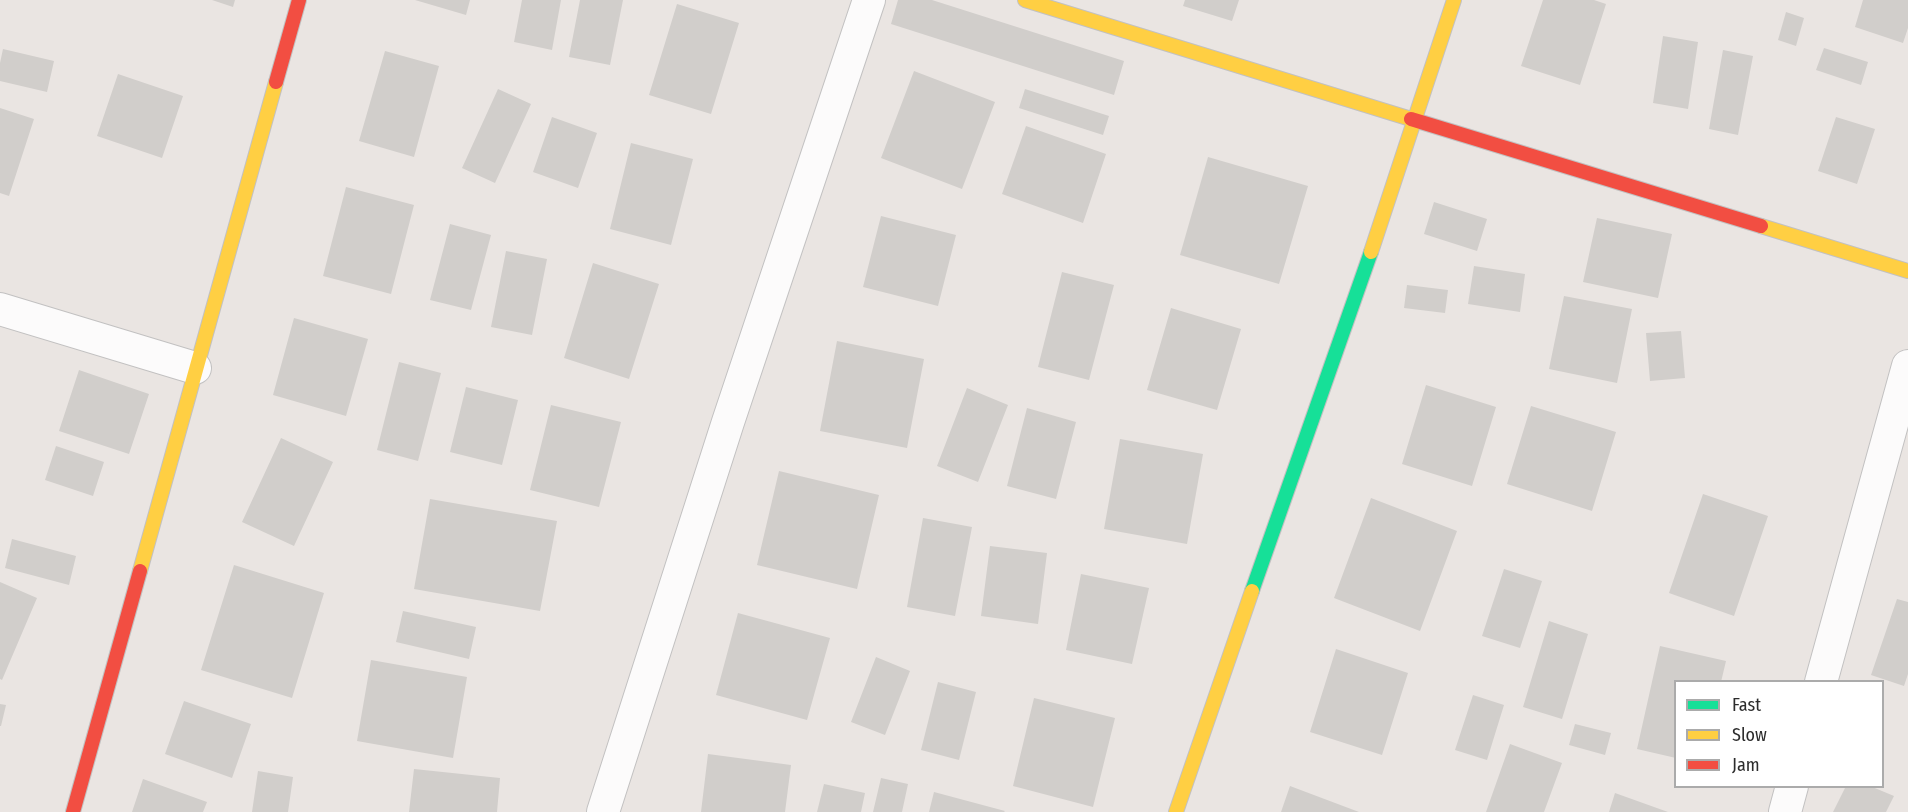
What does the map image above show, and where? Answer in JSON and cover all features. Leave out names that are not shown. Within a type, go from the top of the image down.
[{"type":"street","points":[[73,812],[299,0]]},
{"type":"street","points":[[603,812],[732,411],[869,0]]},
{"type":"street","points":[[1025,0],[1908,271]]},
{"type":"street","points":[[1176,812],[1417,119],[1454,0]]},
{"type":"street","points":[[0,309],[195,368]]},
{"type":"street","points":[[1821,680],[1908,366]]},
{"type":"street","points":[[1785,812],[1791,788]]},
{"type":"building","points":[[212,0],[235,0],[233,7]]},
{"type":"building","points":[[415,0],[470,0],[466,15]]},
{"type":"building","points":[[522,0],[561,0],[552,50],[514,42]]},
{"type":"building","points":[[580,0],[623,0],[610,65],[569,57]]},
{"type":"building","points":[[898,0],[932,0],[1124,61],[1114,95],[891,24]]},
{"type":"building","points":[[1185,0],[1239,0],[1232,21],[1183,6]]},
{"type":"building","points":[[1543,0],[1594,0],[1606,4],[1580,85],[1521,66]]},
{"type":"building","points":[[1863,0],[1908,0],[1908,28],[1903,43],[1855,27]]},
{"type":"building","points":[[677,4],[739,23],[711,114],[649,95]]},
{"type":"building","points":[[1786,12],[1804,18],[1796,46],[1778,40]]},
{"type":"building","points":[[1663,36],[1698,42],[1688,109],[1653,103]]},
{"type":"building","points":[[1824,48],[1868,62],[1861,85],[1816,70]]},
{"type":"building","points":[[3,49],[54,61],[47,92],[0,81]]},
{"type":"building","points":[[1723,50],[1753,56],[1738,135],[1709,129]]},
{"type":"building","points":[[385,51],[439,66],[414,157],[359,141]]},
{"type":"building","points":[[914,71],[995,102],[962,189],[881,158]]},
{"type":"building","points":[[118,74],[183,96],[162,158],[97,136]]},
{"type":"building","points":[[498,89],[531,104],[495,183],[462,168]]},
{"type":"building","points":[[1025,89],[1109,116],[1103,135],[1019,108]]},
{"type":"building","points":[[0,108],[34,119],[9,196],[0,193]]},
{"type":"building","points":[[552,117],[597,133],[578,188],[533,172]]},
{"type":"building","points":[[1836,117],[1875,129],[1857,184],[1818,171]]},
{"type":"building","points":[[1026,126],[1106,154],[1083,223],[1002,194]]},
{"type":"building","points":[[631,143],[693,159],[671,245],[610,229]]},
{"type":"building","points":[[1208,157],[1308,186],[1279,284],[1180,255]]},
{"type":"building","points":[[346,187],[414,205],[391,294],[323,276]]},
{"type":"building","points":[[1434,202],[1487,219],[1477,251],[1424,234]]},
{"type":"building","points":[[881,216],[956,235],[938,306],[863,287]]},
{"type":"building","points":[[1597,218],[1672,234],[1658,298],[1583,282]]},
{"type":"building","points":[[450,224],[491,235],[471,310],[430,300]]},
{"type":"building","points":[[506,251],[547,259],[532,335],[491,327]]},
{"type":"building","points":[[593,263],[659,284],[629,379],[564,358]]},
{"type":"building","points":[[1474,266],[1525,274],[1520,312],[1468,304]]},
{"type":"building","points":[[1062,272],[1114,285],[1089,380],[1038,367]]},
{"type":"building","points":[[1407,285],[1448,290],[1445,313],[1404,308]]},
{"type":"building","points":[[1564,296],[1632,309],[1617,383],[1549,369]]},
{"type":"building","points":[[1171,308],[1241,329],[1217,410],[1147,390]]},
{"type":"building","points":[[294,318],[368,339],[346,416],[273,395]]},
{"type":"building","points":[[1681,331],[1685,378],[1650,381],[1646,333]]},
{"type":"building","points":[[837,341],[924,359],[907,448],[820,431]]},
{"type":"building","points":[[399,362],[441,373],[418,461],[377,450]]},
{"type":"building","points":[[79,370],[149,394],[129,454],[59,431]]},
{"type":"building","points":[[1426,385],[1496,407],[1472,486],[1402,464]]},
{"type":"building","points":[[466,387],[518,400],[502,465],[450,452]]},
{"type":"building","points":[[967,388],[1008,405],[978,482],[937,466]]},
{"type":"building","points":[[551,405],[621,422],[599,507],[530,490]]},
{"type":"building","points":[[1531,406],[1616,432],[1592,511],[1507,484]]},
{"type":"building","points":[[1027,408],[1076,422],[1056,499],[1007,486]]},
{"type":"building","points":[[281,438],[333,462],[294,546],[242,522]]},
{"type":"building","points":[[1120,439],[1203,454],[1187,544],[1104,529]]},
{"type":"building","points":[[56,446],[104,462],[93,496],[45,480]]},
{"type":"building","points":[[779,471],[879,495],[857,589],[757,565]]},
{"type":"building","points":[[1703,494],[1768,516],[1734,616],[1669,593]]},
{"type":"building","points":[[1371,498],[1457,531],[1420,631],[1334,598]]},
{"type":"building","points":[[430,499],[557,521],[540,611],[414,589]]},
{"type":"building","points":[[923,518],[972,527],[955,616],[907,607]]},
{"type":"building","points":[[12,539],[76,556],[69,585],[5,568]]},
{"type":"building","points":[[990,546],[1047,553],[1038,624],[981,616]]},
{"type":"building","points":[[234,565],[324,593],[292,698],[201,670]]},
{"type":"building","points":[[1504,569],[1542,581],[1520,648],[1482,636]]},
{"type":"building","points":[[1081,574],[1149,588],[1132,664],[1066,650]]},
{"type":"building","points":[[0,582],[37,598],[2,680],[0,679]]},
{"type":"building","points":[[1897,599],[1908,602],[1908,674],[1904,686],[1871,675]]},
{"type":"building","points":[[403,611],[476,627],[469,659],[396,642]]},
{"type":"building","points":[[738,613],[830,638],[807,720],[716,695]]},
{"type":"building","points":[[1549,621],[1588,634],[1562,719],[1523,707]]},
{"type":"building","points":[[1660,646],[1726,661],[1721,680],[1674,680],[1674,758],[1637,749]]},
{"type":"building","points":[[1336,649],[1408,673],[1382,755],[1310,732]]},
{"type":"building","points":[[876,657],[910,671],[885,735],[851,722]]},
{"type":"building","points":[[371,660],[467,677],[453,758],[357,741]]},
{"type":"building","points":[[938,682],[976,692],[959,760],[921,750]]},
{"type":"building","points":[[1473,695],[1504,705],[1487,760],[1455,750]]},
{"type":"building","points":[[1034,698],[1115,718],[1093,807],[1013,786]]},
{"type":"building","points":[[184,701],[251,724],[232,778],[165,754]]},
{"type":"building","points":[[0,704],[6,705],[1,726],[0,726]]},
{"type":"building","points":[[1575,724],[1611,733],[1605,755],[1569,745]]},
{"type":"building","points":[[1510,744],[1562,763],[1544,812],[1486,812]]},
{"type":"building","points":[[708,754],[791,765],[785,812],[701,812]]},
{"type":"building","points":[[414,769],[500,778],[497,812],[409,812]]},
{"type":"building","points":[[258,771],[293,777],[288,812],[252,812]]},
{"type":"building","points":[[881,778],[908,784],[902,812],[873,812]]},
{"type":"building","points":[[143,779],[207,802],[203,812],[132,812]]},
{"type":"building","points":[[824,784],[865,793],[861,812],[817,812]]},
{"type":"building","points":[[1290,786],[1359,812],[1281,812]]},
{"type":"building","points":[[1845,788],[1875,788],[1894,796],[1886,812],[1833,812]]},
{"type":"building","points":[[934,792],[1005,811],[929,812]]},
{"type":"building","points":[[1615,793],[1668,812],[1609,812]]},
{"type":"traffic: fast","points":[[1252,591],[1371,252]]},
{"type":"traffic: slow","points":[[1025,0],[1411,119]]},
{"type":"traffic: slow","points":[[1371,252],[1454,0]]},
{"type":"traffic: slow","points":[[140,571],[276,82]]},
{"type":"traffic: slow","points":[[1761,226],[1908,271]]},
{"type":"traffic: slow","points":[[1176,812],[1252,591]]},
{"type":"traffic: jam","points":[[276,82],[299,0]]},
{"type":"traffic: jam","points":[[1411,119],[1761,226]]},
{"type":"traffic: jam","points":[[73,812],[140,571]]}]
